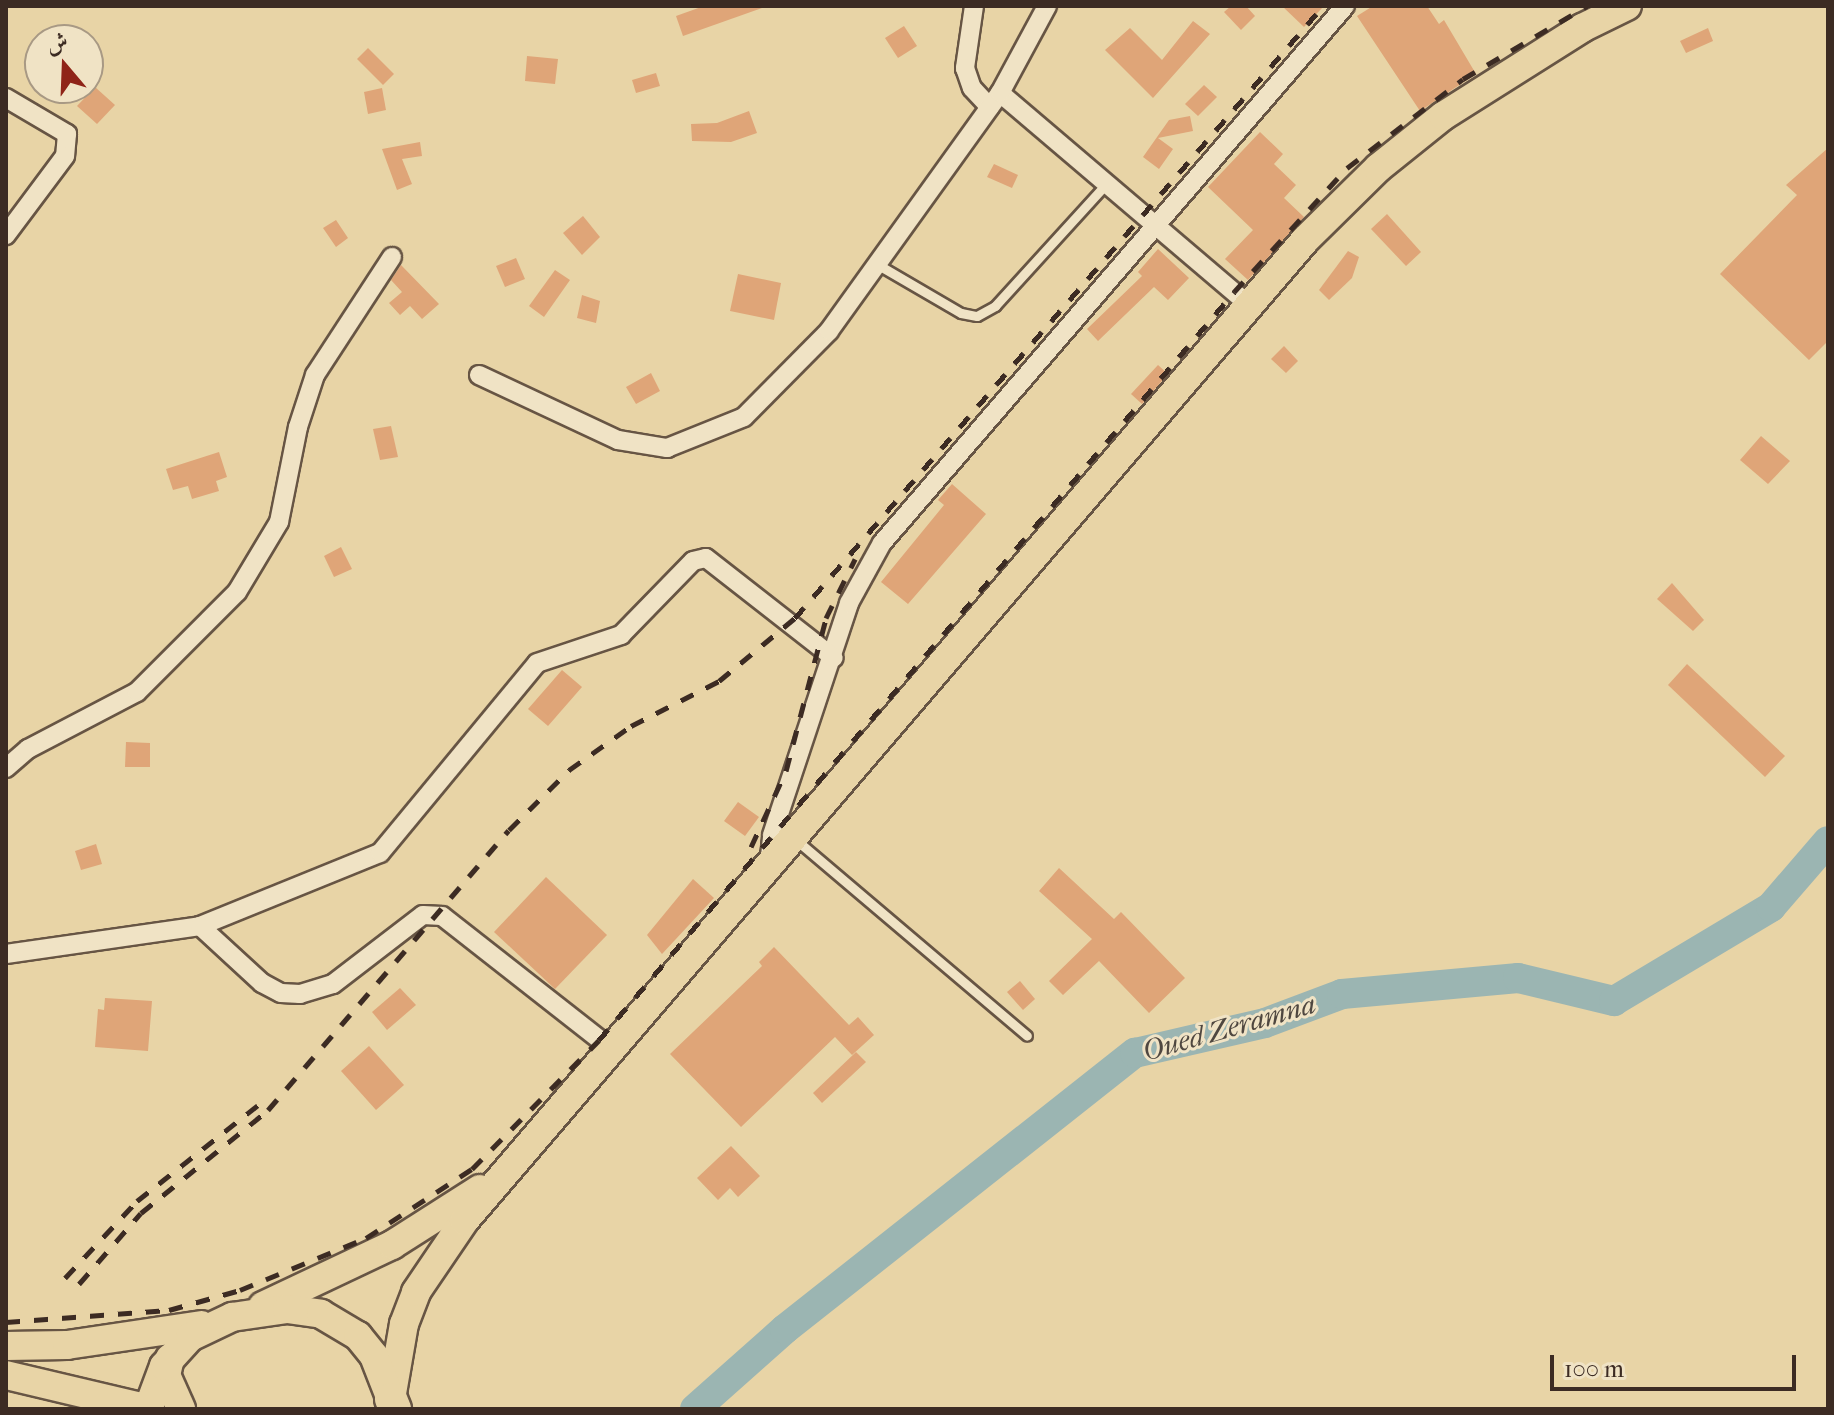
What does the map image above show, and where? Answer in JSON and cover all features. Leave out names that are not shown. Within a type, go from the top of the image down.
[{"type":"main road","points":[[393,1406],[404,1324],[416,1292],[500,1176],[795,839],[1249,305],[1341,202],[1443,116],[1571,35],[1627,6]]},
{"type":"main road","points":[[6,1375],[111,1403],[149,1409],[170,1357],[190,1337],[392,1245],[500,1176]]},
{"type":"main road","points":[[6,1346],[67,1345],[235,1317],[304,1311],[347,1327],[374,1356],[393,1406]]},
{"type":"main road","points":[[170,1357],[166,1375],[181,1409]]},
{"type":"street","points":[[974,6],[965,68],[972,88],[995,100],[1106,184],[1249,305]]},
{"type":"street","points":[[479,375],[618,440],[667,448],[744,417],[829,331],[995,100],[1047,6]]},
{"type":"street","points":[[769,869],[772,835],[834,658],[849,603],[882,543],[1345,6]]},
{"type":"street","points":[[6,98],[67,134],[65,156],[6,235]]},
{"type":"street","points":[[6,768],[28,749],[137,692],[237,592],[279,522],[298,427],[315,375],[392,257]]},
{"type":"street","points":[[6,954],[200,926],[380,853],[537,663],[621,635],[693,561],[706,558],[834,658]]},
{"type":"street","points":[[200,926],[262,983],[281,993],[300,994],[333,984],[423,915],[442,916],[613,1050]]},
{"type":"lane","points":[[875,263],[961,313],[977,316],[995,306],[1106,184]]},
{"type":"lane","points":[[795,839],[1027,1036]]},
{"type":"building","points":[[704,6],[762,8],[683,36],[676,16]]},
{"type":"building","points":[[1231,6],[1246,6],[1255,16],[1241,30],[1224,12]]},
{"type":"building","points":[[1282,6],[1324,6],[1304,27]]},
{"type":"building","points":[[1373,6],[1427,6],[1439,24],[1444,20],[1476,74],[1420,111],[1357,16]]},
{"type":"building","points":[[1193,21],[1210,34],[1153,98],[1105,50],[1130,28],[1162,60]]},
{"type":"building","points":[[904,26],[917,46],[898,58],[885,38]]},
{"type":"building","points":[[1708,28],[1713,41],[1686,53],[1680,41]]},
{"type":"building","points":[[368,48],[394,74],[383,85],[357,59]]},
{"type":"building","points":[[527,56],[558,59],[555,84],[525,81]]},
{"type":"building","points":[[656,73],[660,86],[636,93],[632,80]]},
{"type":"building","points":[[1204,85],[1217,97],[1198,116],[1185,104]]},
{"type":"building","points":[[382,88],[386,110],[368,114],[364,92]]},
{"type":"building","points":[[104,95],[115,105],[97,124],[77,106],[104,104]]},
{"type":"building","points":[[749,111],[757,133],[731,142],[692,141],[691,124],[717,123]]},
{"type":"building","points":[[1190,116],[1193,131],[1158,138],[1173,149],[1159,169],[1143,157],[1169,120]]},
{"type":"building","points":[[1260,132],[1283,154],[1274,164],[1296,185],[1284,198],[1304,217],[1248,280],[1225,259],[1253,230],[1208,187]]},
{"type":"building","points":[[420,142],[422,156],[402,159],[412,184],[397,190],[382,149]]},
{"type":"building","points":[[1828,148],[1828,341],[1809,360],[1720,274],[1797,195],[1786,185]]},
{"type":"building","points":[[994,164],[1018,175],[1012,188],[987,177]]},
{"type":"building","points":[[1387,214],[1421,252],[1406,266],[1371,229]]},
{"type":"building","points":[[583,216],[600,237],[582,255],[563,233]]},
{"type":"building","points":[[336,220],[348,238],[336,247],[323,228]]},
{"type":"building","points":[[1158,249],[1189,278],[1168,300],[1154,287],[1098,341],[1087,329],[1142,276],[1138,272]]},
{"type":"building","points":[[1348,251],[1359,257],[1352,278],[1329,300],[1319,290]]},
{"type":"building","points":[[516,258],[525,279],[505,287],[496,266]]},
{"type":"building","points":[[401,265],[439,304],[422,319],[410,306],[400,315],[389,303],[402,292],[391,280]]},
{"type":"building","points":[[555,270],[570,280],[544,317],[529,306]]},
{"type":"building","points":[[738,274],[781,283],[774,320],[730,311]]},
{"type":"building","points":[[582,295],[600,301],[596,323],[577,318]]},
{"type":"building","points":[[1284,346],[1298,361],[1286,373],[1271,359]]},
{"type":"building","points":[[1158,365],[1168,374],[1142,404],[1131,394]]},
{"type":"building","points":[[651,373],[660,391],[636,404],[626,387]]},
{"type":"building","points":[[391,426],[398,457],[380,460],[373,429]]},
{"type":"building","points":[[1761,436],[1790,461],[1768,484],[1740,460]]},
{"type":"building","points":[[219,452],[227,477],[216,481],[219,491],[192,499],[188,486],[173,490],[166,469]]},
{"type":"building","points":[[952,484],[986,514],[908,604],[881,582],[944,505],[938,500]]},
{"type":"building","points":[[341,547],[352,569],[334,577],[324,556]]},
{"type":"building","points":[[1672,583],[1704,620],[1693,631],[1657,599]]},
{"type":"building","points":[[1687,664],[1785,756],[1765,777],[1668,685]]},
{"type":"building","points":[[562,670],[582,687],[548,726],[528,709]]},
{"type":"building","points":[[126,742],[150,743],[150,767],[125,767]]},
{"type":"building","points":[[738,802],[759,817],[745,836],[724,821]]},
{"type":"building","points":[[96,844],[102,864],[81,870],[75,851]]},
{"type":"building","points":[[1059,868],[1114,919],[1121,912],[1185,978],[1149,1013],[1099,961],[1063,995],[1049,981],[1092,939],[1039,891]]},
{"type":"building","points":[[546,877],[607,935],[555,989],[494,932]]},
{"type":"building","points":[[693,879],[714,898],[662,954],[647,935]]},
{"type":"building","points":[[774,947],[849,1025],[858,1017],[874,1035],[852,1055],[835,1037],[741,1127],[670,1054],[762,966],[759,962]]},
{"type":"building","points":[[1020,981],[1035,999],[1023,1010],[1007,992]]},
{"type":"building","points":[[400,988],[416,1005],[387,1030],[372,1012]]},
{"type":"building","points":[[105,998],[152,1001],[148,1051],[95,1047],[98,1009],[104,1010]]},
{"type":"building","points":[[369,1046],[404,1085],[376,1110],[341,1071]]},
{"type":"building","points":[[856,1052],[866,1062],[822,1103],[813,1093]]},
{"type":"building","points":[[731,1146],[760,1176],[738,1197],[730,1188],[718,1200],[697,1178]]},
{"type":"waterway","name":"Oued Zeramna","points":[[695,1409],[785,1329],[1135,1053],[1265,1023],[1342,994],[1518,978],[1614,1001],[1771,907],[1828,841]]},
{"type":"railway","points":[[79,1284],[141,1213],[268,1110],[509,830],[569,770],[631,726],[719,681],[795,618],[1323,6]]},
{"type":"railway","points":[[6,1322],[169,1310],[240,1290],[366,1238],[472,1169],[599,1040],[1234,292],[1347,168],[1463,79],[1587,6]]},
{"type":"railway","points":[[751,847],[786,771],[826,618],[855,559]]},
{"type":"railway","points":[[65,1278],[137,1201],[258,1105]]}]
